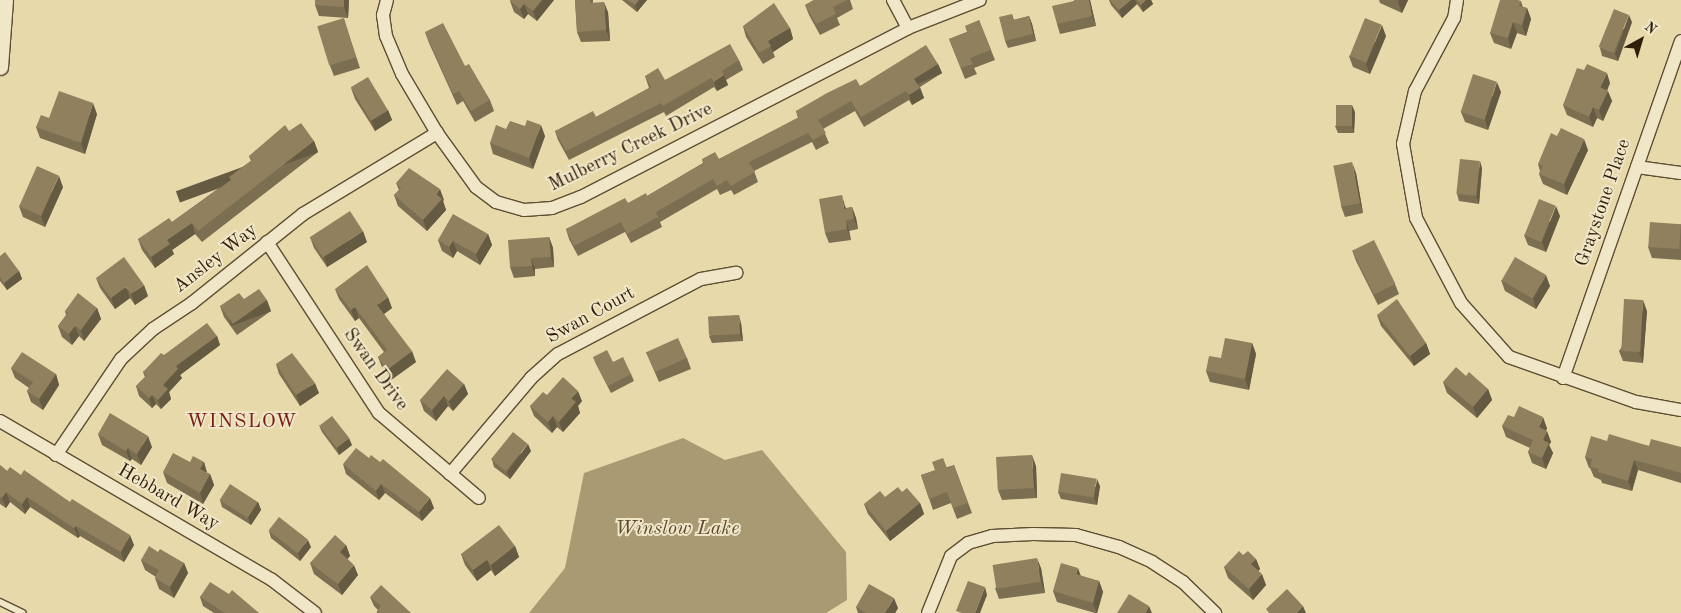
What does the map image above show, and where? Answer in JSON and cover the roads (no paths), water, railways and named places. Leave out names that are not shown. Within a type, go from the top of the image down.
[{"type":"street","points":[[0,67],[5,0]]},
{"type":"street","name":"Mulberry Creek Drive","points":[[387,0],[383,14],[386,36],[402,74],[437,133],[476,187],[496,202],[524,210],[552,208],[908,28],[980,0]]},
{"type":"street","points":[[892,0],[908,28]]},
{"type":"street","points":[[1457,0],[1454,18],[1416,91],[1403,144],[1416,218],[1461,303],[1509,357],[1563,378],[1636,402],[1681,410]]},
{"type":"street","name":"Graystone Place","points":[[1563,378],[1681,41]]},
{"type":"street","name":"Ansley Way","points":[[56,455],[121,359],[152,329],[192,303],[311,209],[437,133]]},
{"type":"street","points":[[1637,167],[1681,173]]},
{"type":"street","name":"Swan Drive","points":[[267,242],[378,413],[479,498]]},
{"type":"street","name":"Swan Court","points":[[450,474],[531,378],[558,354],[701,279],[736,273]]},
{"type":"street","name":"Hebbard Way","points":[[0,421],[272,580],[315,613]]},
{"type":"street","points":[[928,613],[951,556],[968,543],[992,536],[1033,534],[1076,535],[1119,547],[1152,562],[1183,582],[1208,610]]},
{"type":"lane","points":[[0,602],[23,613]]},
{"type":"water","name":"Winslow Lake","points":[[683,438],[725,460],[762,450],[846,552],[847,600],[826,613],[529,613],[565,568],[584,473]]},
{"type":"district","name":"WINSLOW","points":[[242,422]]}]
